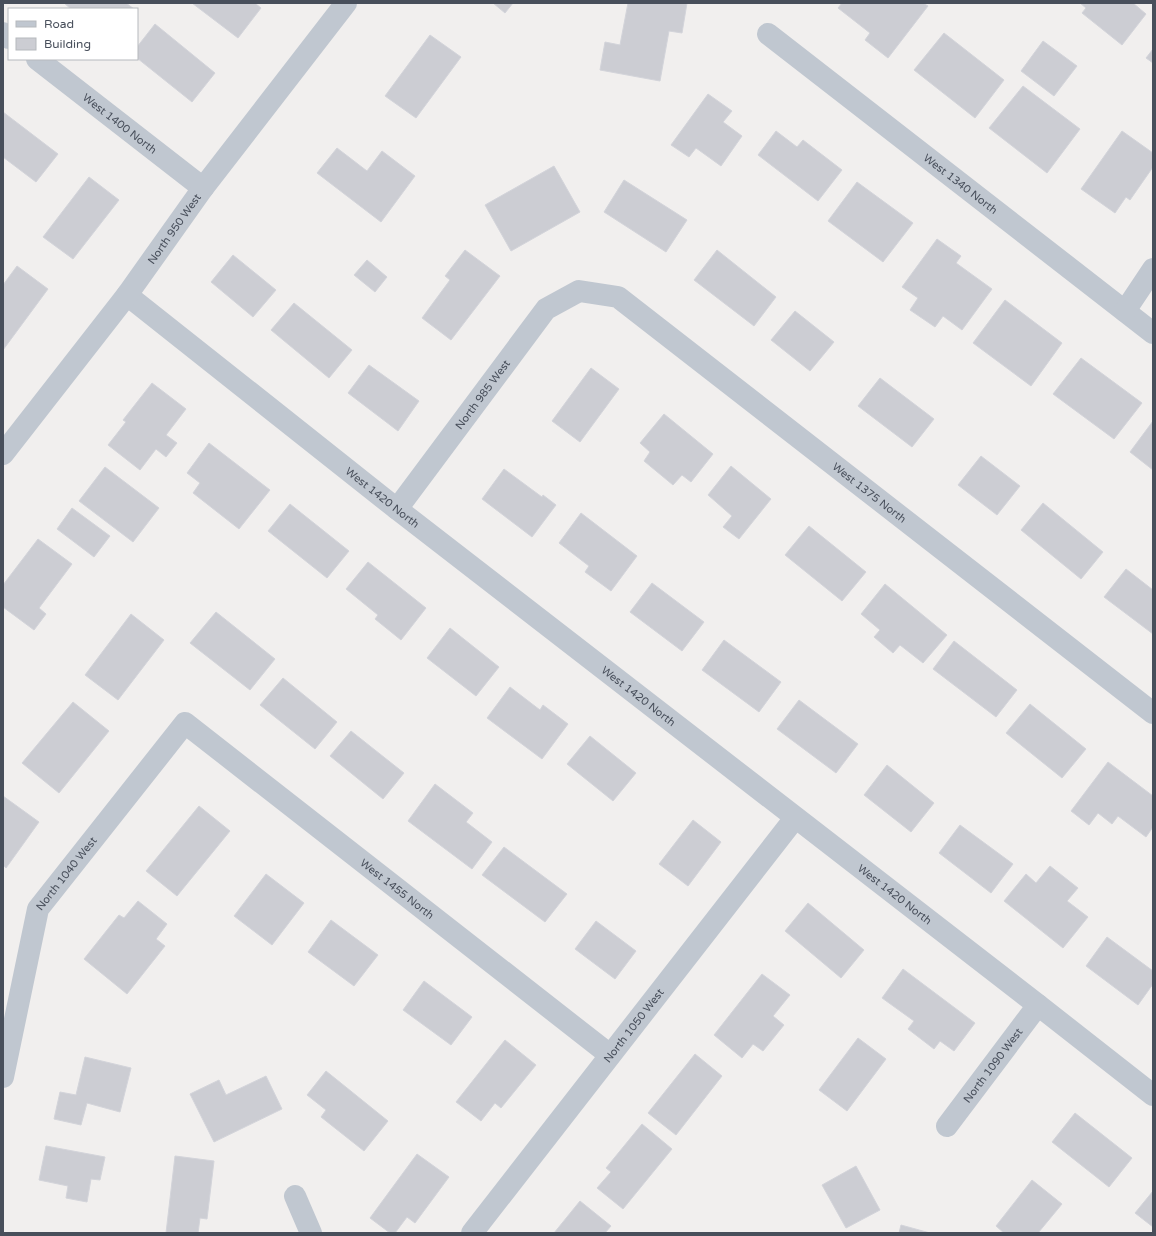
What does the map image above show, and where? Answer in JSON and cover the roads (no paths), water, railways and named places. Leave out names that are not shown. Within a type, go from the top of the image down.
[{"type":"street","name":"North 950 West","points":[[4,449],[127,295],[203,188],[346,3]]},
{"type":"street","name":"West 1340 North","points":[[768,34],[1153,333]]},
{"type":"street","name":"West 1400 North","points":[[38,60],[203,188]]},
{"type":"street","points":[[1124,311],[1153,269]]},
{"type":"street","name":"North 985 West","points":[[397,509],[546,309],[579,290]]},
{"type":"street","name":"West 1375 North","points":[[579,290],[618,298],[1153,713]]},
{"type":"street","name":"West 1420 North","points":[[127,295],[397,509],[1153,1094]]},
{"type":"street","name":"West 1455 North","points":[[185,722],[610,1055]]},
{"type":"street","name":"North 1040 West","points":[[3,1077],[38,909],[185,722]]},
{"type":"street","name":"North 1050 West","points":[[472,1233],[795,818]]},
{"type":"street","name":"North 1090 West","points":[[947,1126],[1038,1005]]},
{"type":"street","points":[[295,1196],[311,1233]]}]
